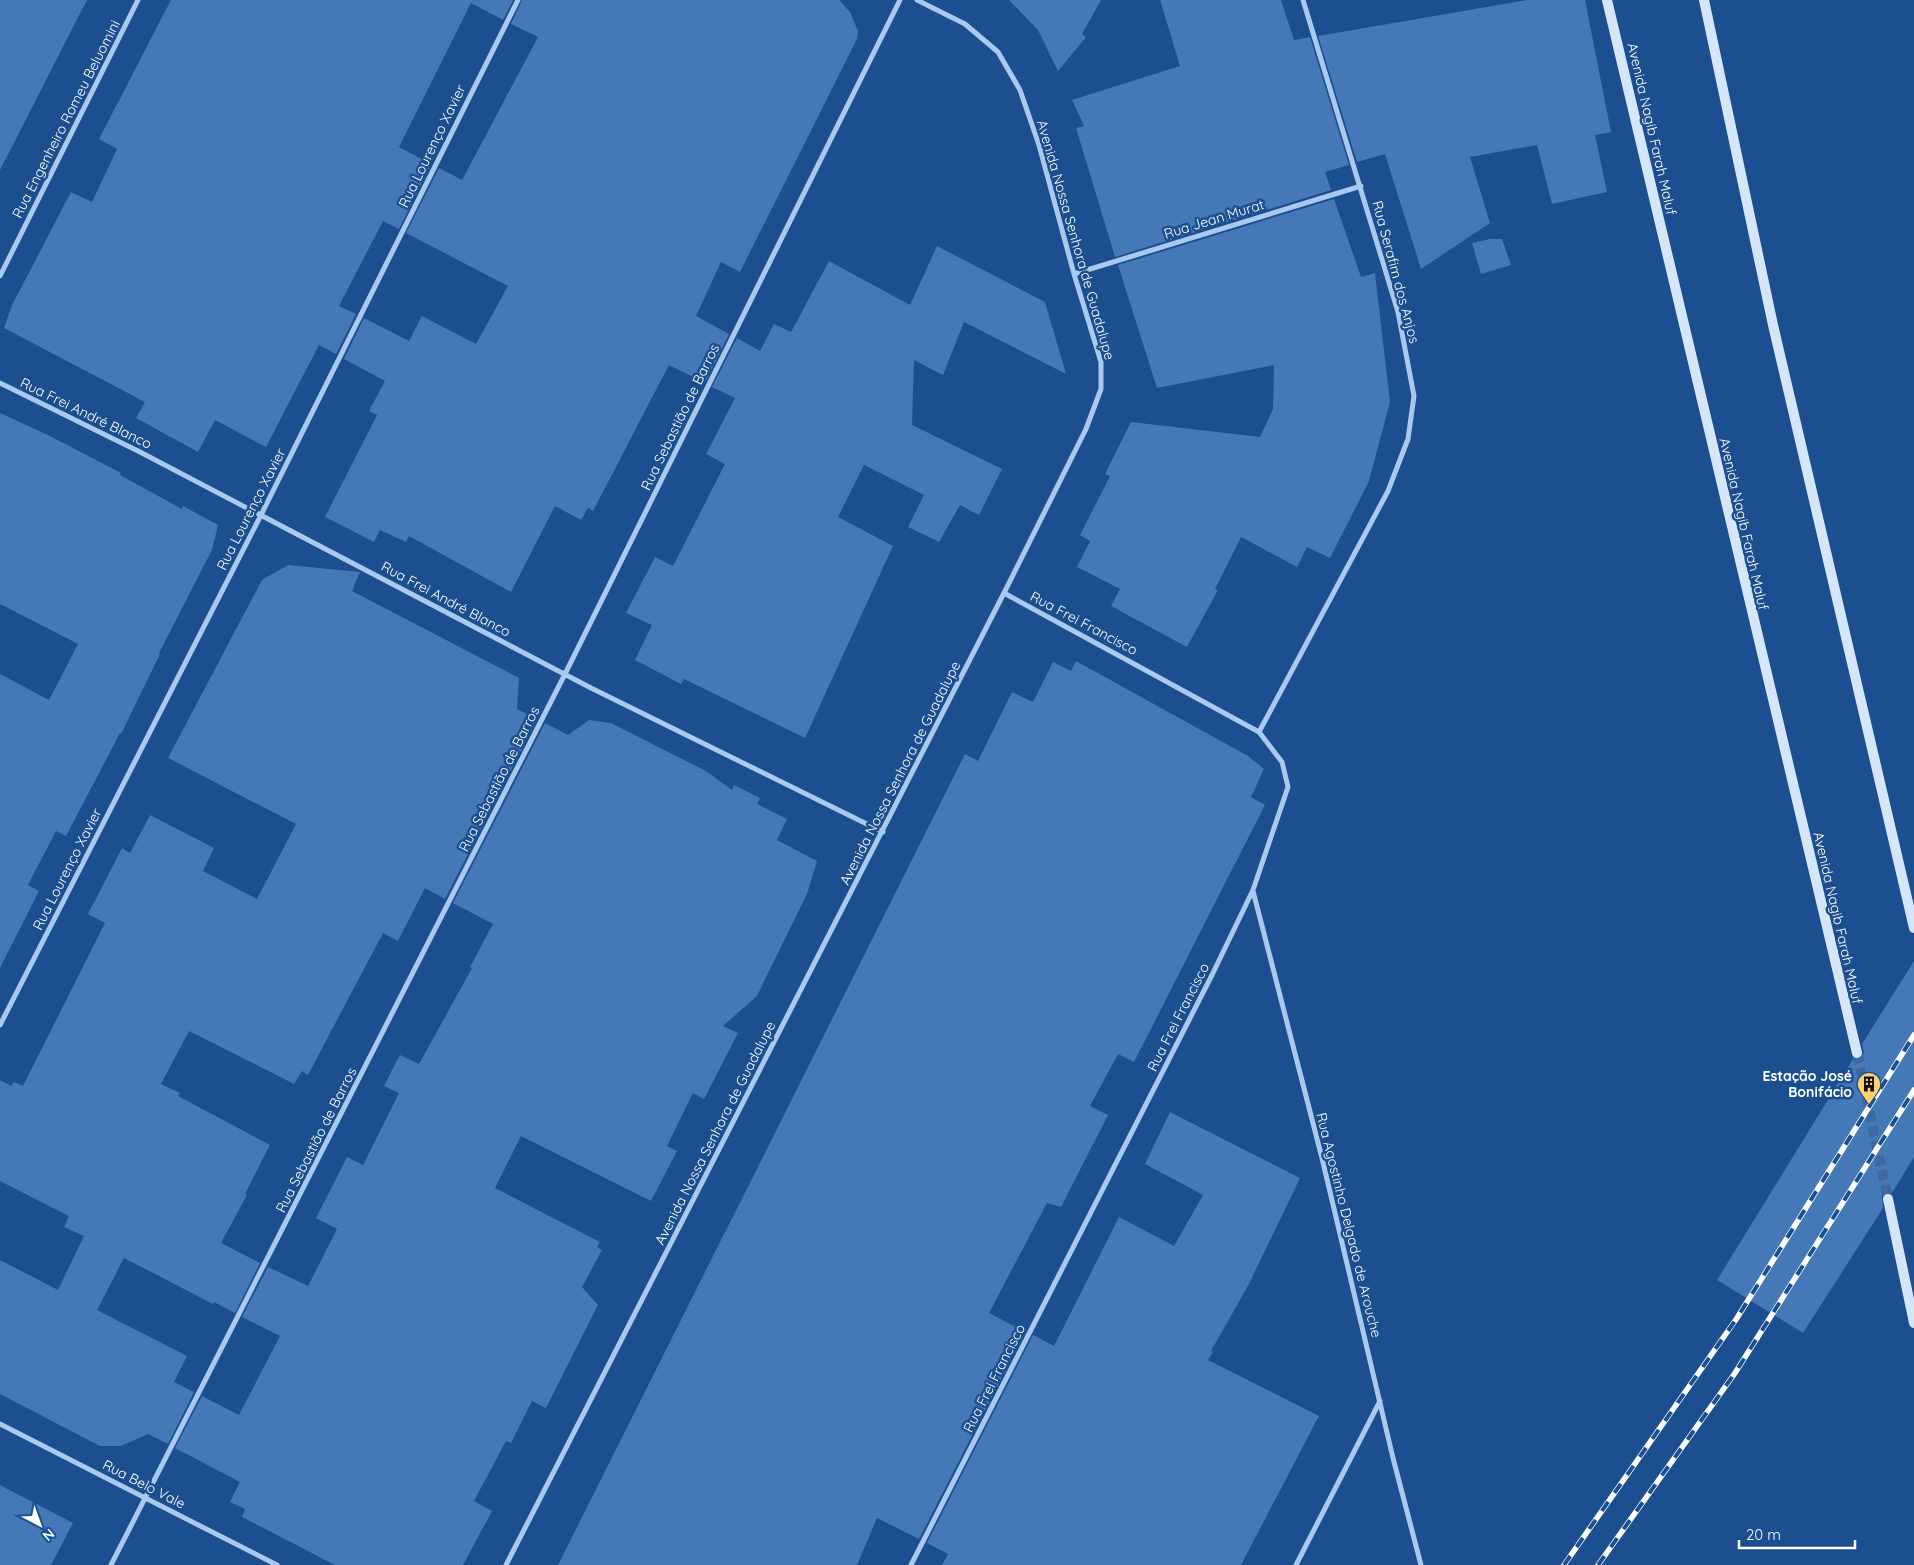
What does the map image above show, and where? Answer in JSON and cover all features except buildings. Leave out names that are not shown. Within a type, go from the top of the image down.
[{"type":"main road","name":"Avenida Nagib Farah Maluf","points":[[1607,0],[1856,1053]]},
{"type":"main road","points":[[1704,0],[1773,325],[1914,928]]},
{"type":"main road","points":[[1888,1199],[1914,1323]]},
{"type":"street","name":"Rua Engenheiro Romeu Beluomini","points":[[0,276],[138,0]]},
{"type":"street","name":"Rua Lourenço Xavier","points":[[0,1025],[261,515],[518,0]]},
{"type":"street","name":"Rua Sebastião de Barros","points":[[111,1565],[565,674],[900,0]]},
{"type":"street","name":"Avenida Nossa Senhora de Guadalupe","points":[[506,1565],[1004,593],[1086,429],[1101,389],[1101,362],[1074,274],[1039,145],[1020,90],[998,52],[965,24],[917,0]]},
{"type":"street","name":"Rua Serafim dos Anjos","points":[[1260,732],[1388,491],[1408,439],[1414,396],[1398,312],[1303,0]]},
{"type":"street","name":"Rua Jean Murat","points":[[1074,274],[1361,186]]},
{"type":"street","name":"Rua Frei André Blanco","points":[[0,383],[140,452],[565,674],[882,832]]},
{"type":"street","name":"Rua Frei Francisco","points":[[912,1565],[1203,993],[1253,890],[1288,787],[1282,762],[1260,732],[1004,593]]},
{"type":"street","name":"Rua Agostinho Delgado de Arouche","points":[[1253,890],[1322,1158],[1421,1565]]},
{"type":"street","points":[[1296,1565],[1380,1401]]},
{"type":"street","name":"Rua Belo Vale","points":[[0,1424],[277,1565]]},
{"type":"tunnel","points":[[1857,1053],[1888,1199]]},
{"type":"railway","points":[[1564,1565],[1737,1318],[1914,1035]]},
{"type":"railway","points":[[1598,1565],[1735,1373],[1914,1090]]},
{"type":"place","name":"Estação José Bonifácio","points":[[1869,1105]]}]
